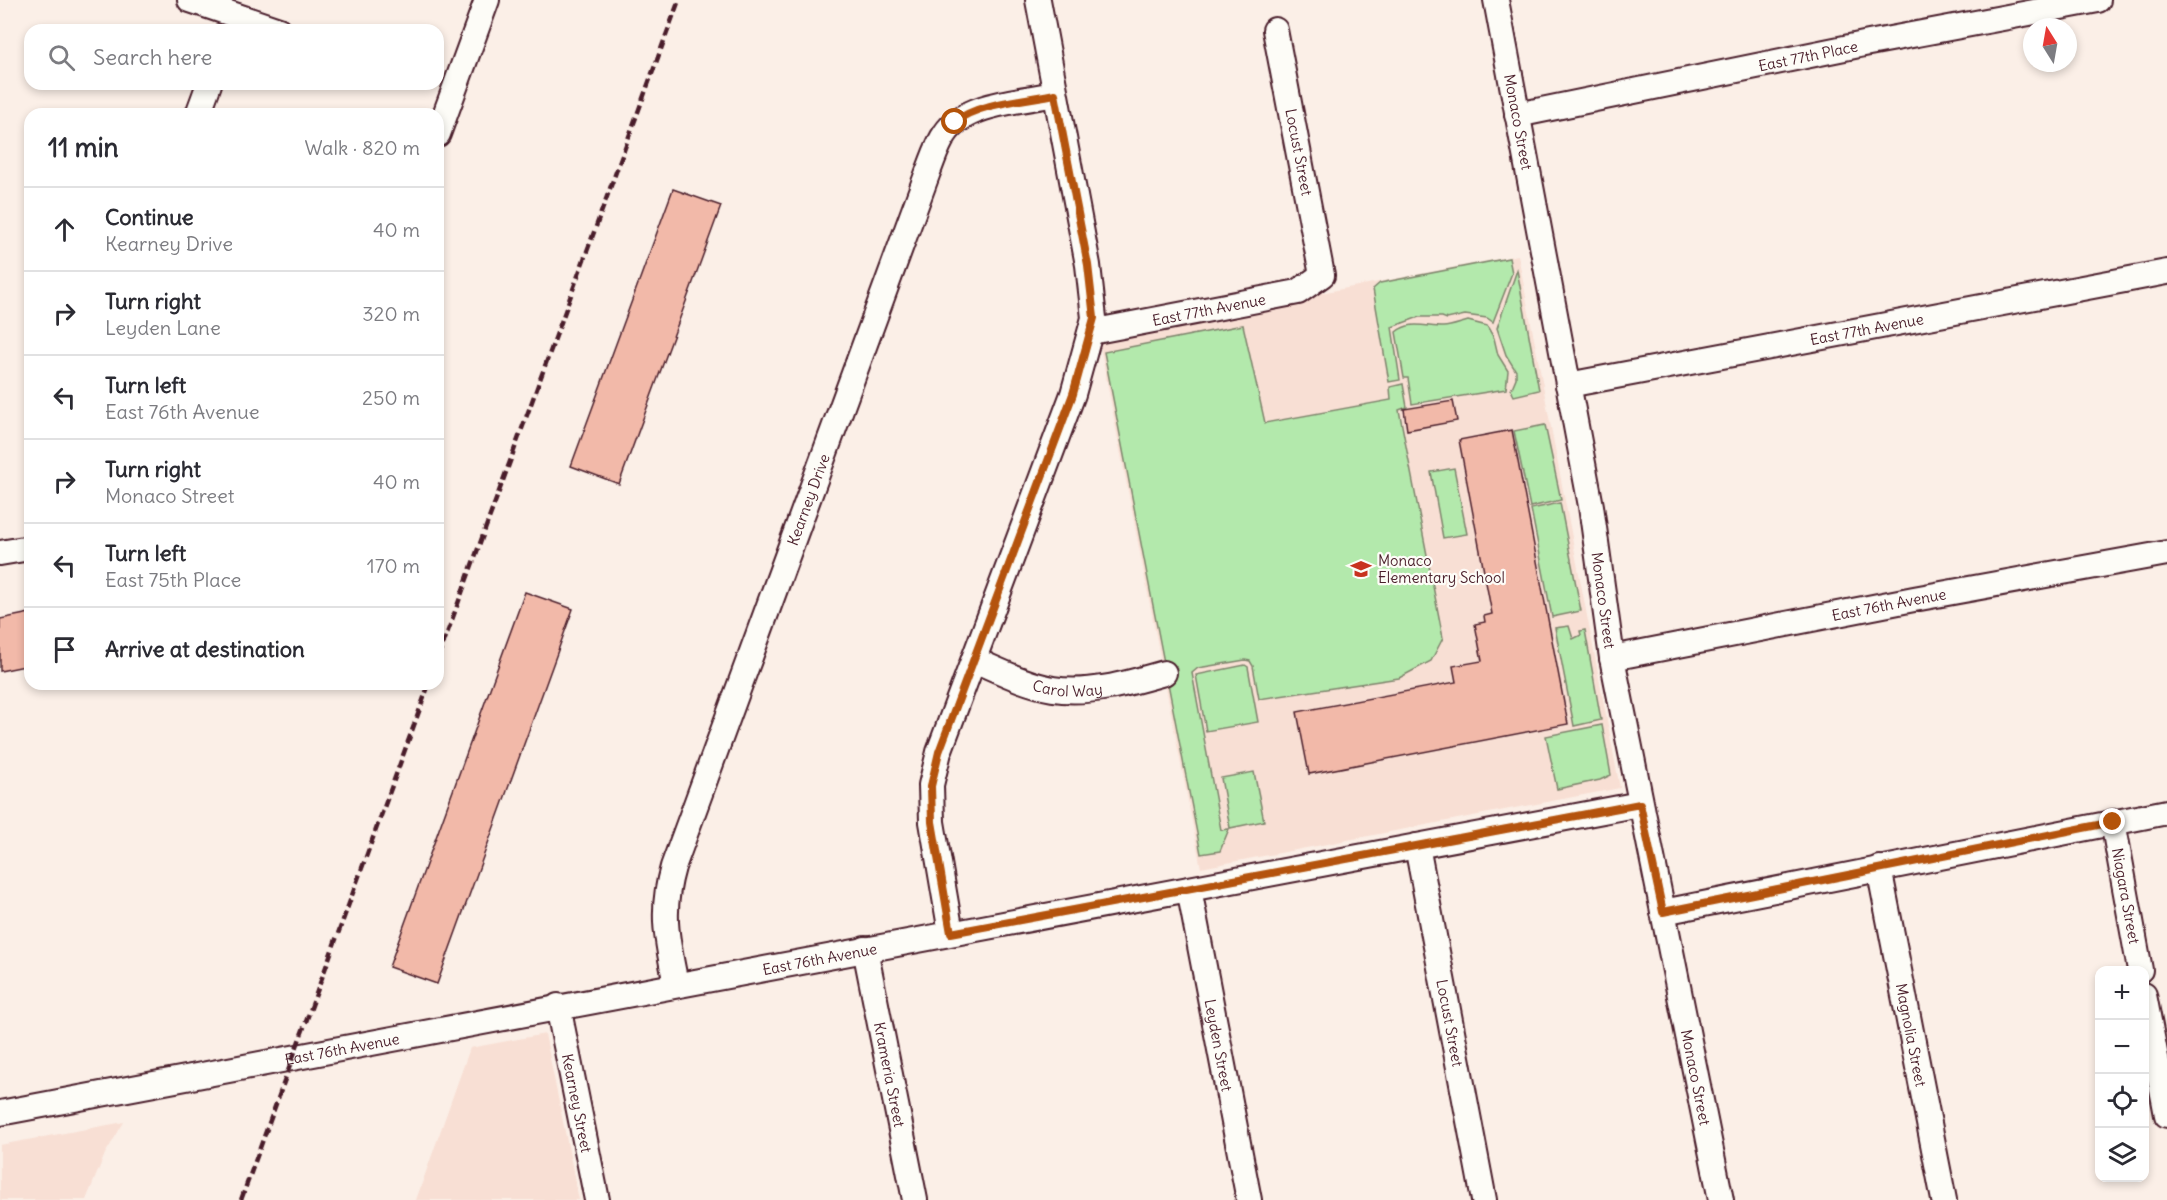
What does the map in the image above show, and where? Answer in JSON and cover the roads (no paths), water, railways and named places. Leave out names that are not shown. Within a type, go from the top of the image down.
[{"type":"street","points":[[190,0],[261,24]]},
{"type":"street","points":[[442,108],[446,86],[487,0]]},
{"type":"street","points":[[951,933],[932,822],[931,786],[939,752],[1073,394],[1091,332],[1094,307],[1038,0]]},
{"type":"street","name":"Monaco Street","points":[[1496,0],[1591,506],[1612,658],[1721,1200]]},
{"type":"street","name":"East 77th Place","points":[[1517,115],[1869,43],[2098,0]]},
{"type":"street","name":"Locust Street","points":[[1275,30],[1322,275]]},
{"type":"street","points":[[200,108],[207,90]]},
{"type":"street","name":"Kearney Drive","points":[[676,984],[666,935],[665,909],[673,867],[932,163],[944,135],[955,122],[967,114],[1055,94]]},
{"type":"street","name":"East 77th Avenue","points":[[1568,385],[2167,272]]},
{"type":"street","name":"East 77th Avenue","points":[[1091,332],[1298,292],[1322,275]]},
{"type":"street","points":[[0,553],[24,549]]},
{"type":"street","name":"East 76th Avenue","points":[[1612,658],[1914,599],[2167,553]]},
{"type":"street","name":"Carol Way","points":[[974,660],[1016,678],[1055,689],[1100,688],[1164,674]]},
{"type":"street","name":"East 76th Avenue","points":[[0,1113],[558,1006],[1640,804]]},
{"type":"street","points":[[1663,912],[2167,812]]},
{"type":"street","name":"Niagara Street","points":[[2113,822],[2139,966]]},
{"type":"street","name":"Locust Street","points":[[1417,846],[1484,1200]]},
{"type":"street","name":"Magnolia Street","points":[[1879,868],[1944,1200]]},
{"type":"street","name":"Leyden Street","points":[[1190,889],[1249,1200]]},
{"type":"street","name":"Krameria Street","points":[[865,949],[915,1200]]},
{"type":"street","name":"Kearney Street","points":[[558,1006],[597,1200]]},
{"type":"street","points":[[2149,1017],[2167,1115]]},
{"type":"railway","points":[[444,642],[679,0]]},
{"type":"railway","points":[[241,1200],[427,690]]},
{"type":"place","name":"Monaco Elementary School","points":[[1361,569]]}]
